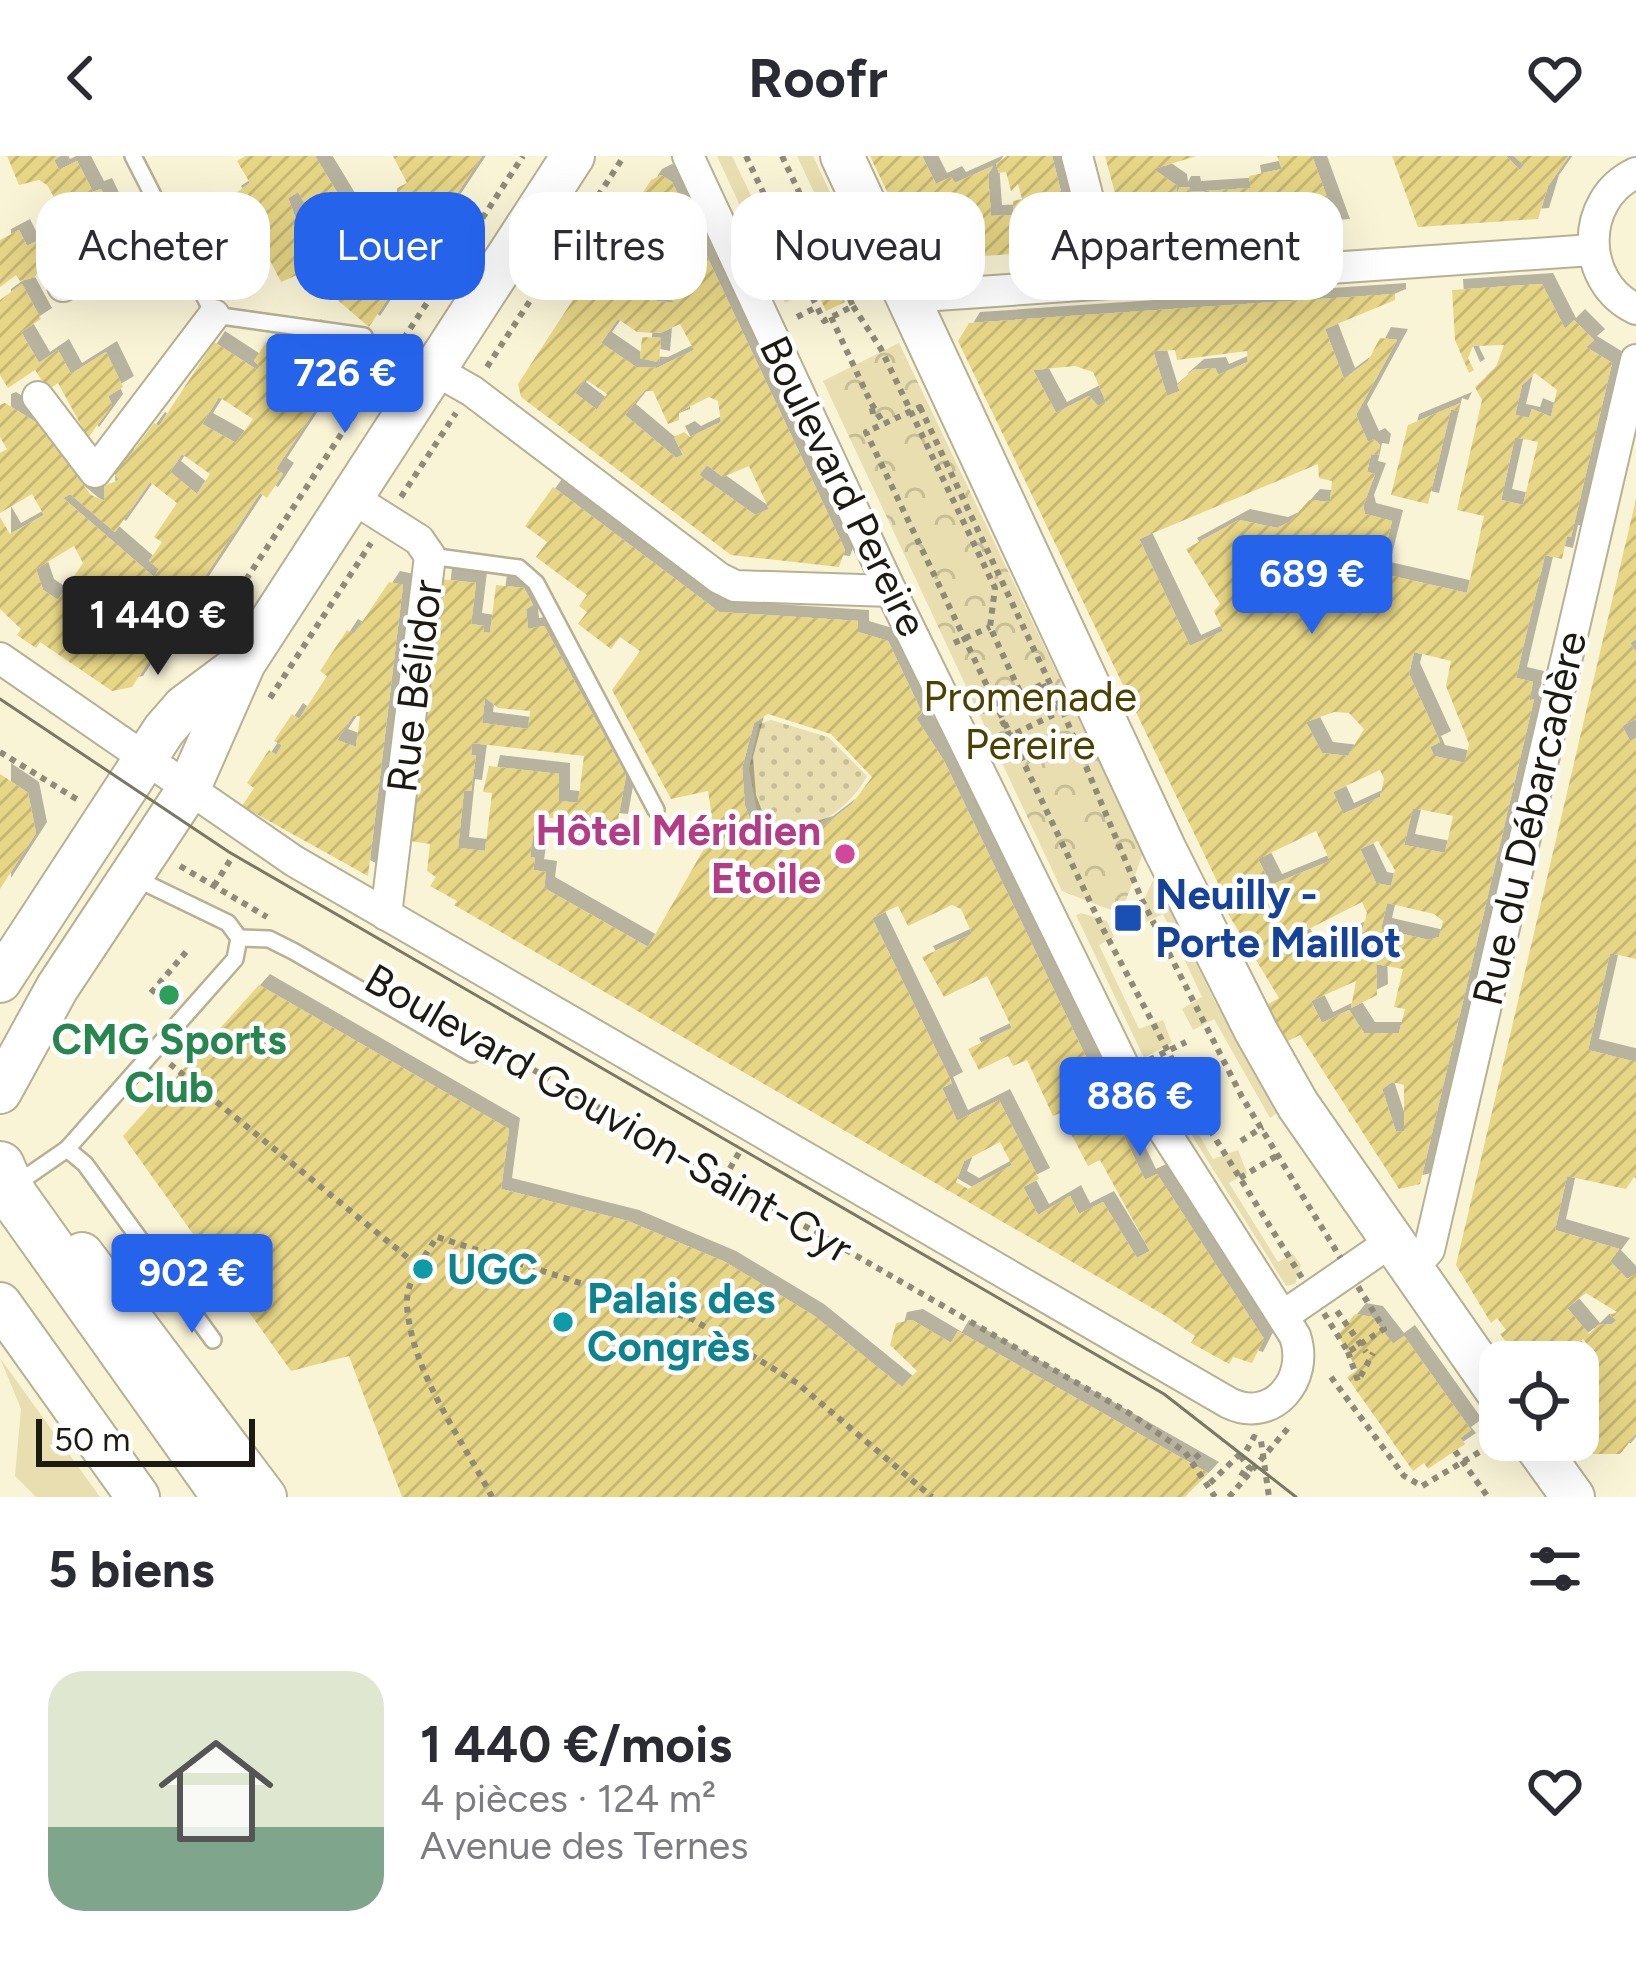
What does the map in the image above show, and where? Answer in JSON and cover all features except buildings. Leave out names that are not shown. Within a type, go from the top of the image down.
[{"type":"main road","points":[[8,1163],[13,1196],[226,1497]]},
{"type":"main road","points":[[0,1230],[193,1497]]},
{"type":"street","points":[[0,1092],[57,988],[188,790],[244,663],[573,156]]},
{"type":"street","name":"Boulevard Pereire","points":[[688,156],[891,591],[1126,1071],[1283,1316],[1299,1356],[1296,1376],[1268,1407]]},
{"type":"street","points":[[842,156],[859,192]]},
{"type":"street","points":[[1077,156],[1086,192]]},
{"type":"street","points":[[1636,172],[1606,198],[1597,215],[1592,250],[1610,291],[1636,309]]},
{"type":"street","points":[[1343,265],[1592,250]]},
{"type":"street","points":[[909,300],[1216,956],[1298,1105],[1401,1256],[1479,1392]]},
{"type":"street","points":[[38,397],[95,472],[214,315]]},
{"type":"street","name":"Rue du Débarcadère","points":[[1401,1256],[1429,1250],[1636,360]]},
{"type":"street","points":[[435,370],[472,391],[719,578],[736,586],[891,591]]},
{"type":"street","name":"Rue Bélidor","points":[[351,497],[419,540],[430,556],[386,915]]},
{"type":"street","name":"Boulevard Gouvion-Saint-Cyr","points":[[0,658],[188,790],[386,915],[1228,1403],[1268,1407]]},
{"type":"street","points":[[0,981],[100,808],[145,760],[184,707],[244,663]]},
{"type":"street","points":[[8,1163],[265,1497]]},
{"type":"street","points":[[1283,1316],[1401,1256]]},
{"type":"street","points":[[0,1304],[138,1497]]},
{"type":"street","points":[[1547,1461],[1573,1497]]},
{"type":"lane","points":[[133,156],[152,192]]},
{"type":"lane","points":[[206,300],[214,315],[364,335]]},
{"type":"lane","points":[[430,556],[519,568],[536,583],[656,811]]},
{"type":"lane","points":[[149,850],[239,938],[268,940],[293,951],[472,1054]]},
{"type":"lane","points":[[8,1163],[68,1149],[227,973],[239,938]]},
{"type":"lane","points":[[68,1149],[86,1164],[214,1340]]},
{"type":"path","points":[[191,664],[523,156]]},
{"type":"path","points":[[746,156],[824,321],[854,306]]},
{"type":"path","points":[[782,156],[799,192]]},
{"type":"path","points":[[851,300],[881,350],[995,588],[990,627],[1021,694]]},
{"type":"path","points":[[797,317],[817,307]]},
{"type":"path","points":[[831,316],[884,424]]},
{"type":"path","points":[[871,404],[884,409]]},
{"type":"path","points":[[870,416],[871,404]]},
{"type":"path","points":[[1340,1314],[1369,1353],[1355,1383],[1348,1352],[1240,1178],[1102,927],[866,432],[920,406],[1060,707],[1142,899],[1278,1155],[1384,1329],[1348,1352]]},
{"type":"path","points":[[954,643],[990,627]]},
{"type":"path","points":[[1043,684],[1057,713],[1010,736],[1000,717],[1005,702],[1021,694],[1043,684]]},
{"type":"path","points":[[0,752],[100,808]]},
{"type":"path","points":[[214,886],[249,830]]},
{"type":"path","points":[[149,850],[274,920]]},
{"type":"path","points":[[151,993],[187,952]]},
{"type":"path","name":"Boulevard Gouvion-Saint-Cyr","points":[[476,1037],[1114,1404],[1179,1446],[1210,1483]]},
{"type":"path","points":[[1141,1064],[1186,1042]]},
{"type":"path","points":[[170,1064],[418,1266]]},
{"type":"path","points":[[1241,1141],[1267,1124]]},
{"type":"path","points":[[1240,1178],[1278,1155]]},
{"type":"path","points":[[1258,1167],[1265,1178]]},
{"type":"path","points":[[493,1497],[426,1374],[406,1303],[418,1266],[437,1237],[692,1319],[797,1383],[932,1497]]},
{"type":"path","points":[[1331,1377],[1396,1465],[1422,1486],[1479,1452]]},
{"type":"path","points":[[1215,1497],[1210,1483],[1252,1439],[1268,1407]]},
{"type":"path","points":[[1240,1472],[1245,1475],[1250,1469],[1243,1458],[1254,1437],[1261,1442],[1269,1497]]},
{"type":"path","points":[[1455,1450],[1488,1497]]},
{"type":"path","points":[[1191,1458],[1203,1451]]},
{"type":"path","points":[[1396,1465],[1405,1459]]},
{"type":"green space","points":[[717,156],[732,156],[749,192],[734,192]]},
{"type":"green space","points":[[797,156],[813,156],[830,192],[814,192]]},
{"type":"green space","name":"Promenade Pereire","points":[[899,343],[1143,853],[1121,914],[1062,891],[823,381]]},
{"type":"green space","points":[[771,720],[828,737],[867,776],[836,812],[794,834],[763,841],[749,769],[759,724]]},
{"type":"green space","points":[[1154,878],[1214,1000],[1279,1112],[1270,1118],[1214,1019],[1193,1030],[1182,1009],[1202,997],[1163,914],[1146,922],[1140,909]]},
{"type":"green space","points":[[1076,915],[1107,921],[1114,937],[1099,945],[1139,1029],[1163,1020],[1172,1043],[1144,1058]]},
{"type":"green space","points":[[1158,1063],[1213,1159],[1238,1150],[1247,1173],[1229,1183],[1278,1262],[1293,1254],[1301,1265],[1295,1284],[1286,1286],[1149,1067]]},
{"type":"green space","points":[[0,1358],[100,1497],[36,1497],[15,1476],[21,1409]]},
{"type":"tram line","points":[[0,699],[229,852],[1164,1394],[1296,1497]]},
{"type":"place","name":"Hôtel Méridien Etoile","points":[[845,854]]},
{"type":"place","name":"Neuilly - Porte Maillot","points":[[1128,918]]},
{"type":"place","name":"CMG Sports Club","points":[[169,995]]},
{"type":"place","name":"UGC","points":[[423,1269]]},
{"type":"place","name":"Palais des Congrès","points":[[563,1322]]}]
